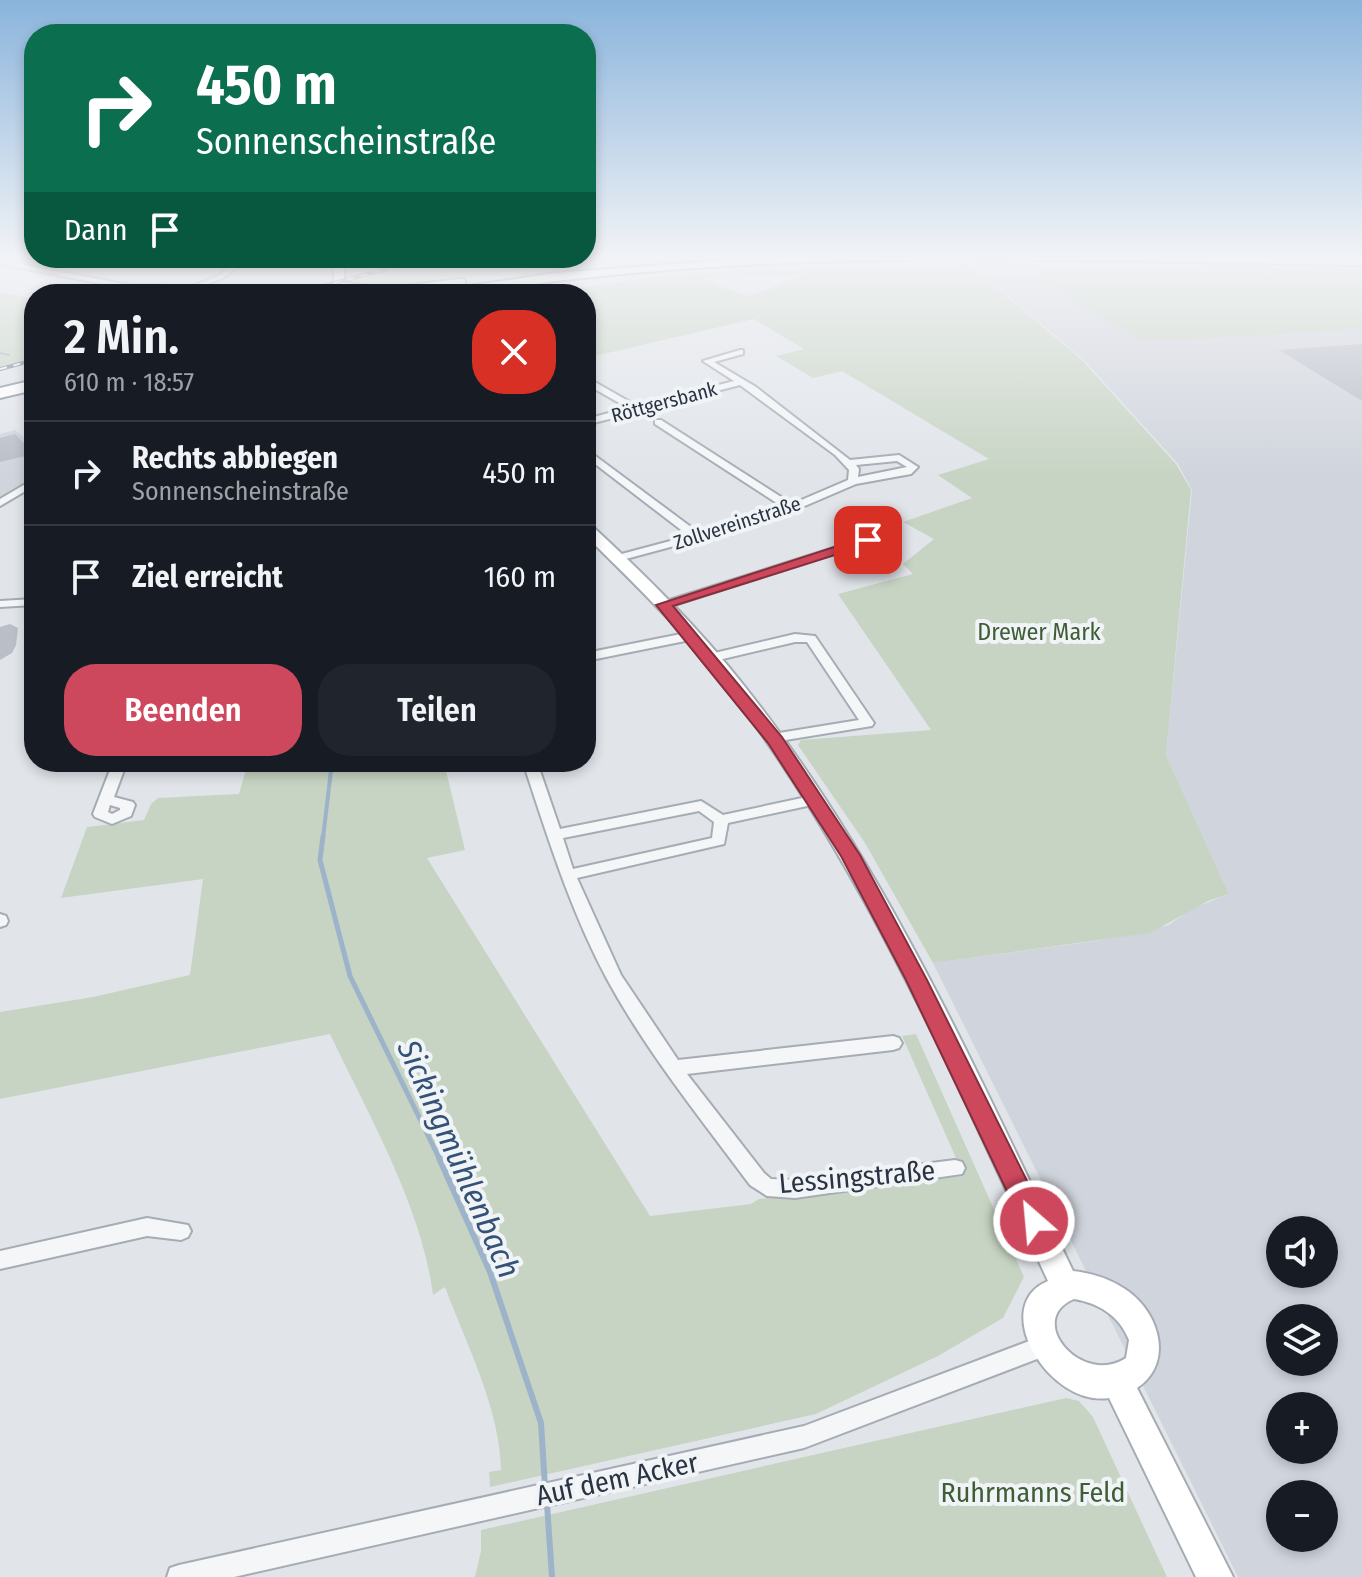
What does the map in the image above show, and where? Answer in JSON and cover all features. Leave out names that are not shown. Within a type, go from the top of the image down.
[{"type":"highway","points":[[0,393],[24,387]]},
{"type":"main road","points":[[596,537],[664,605],[710,658],[773,738],[816,800],[850,855],[917,980],[1065,1286]]},
{"type":"main road","points":[[1065,1286],[1100,1288],[1117,1298],[1136,1319],[1143,1335],[1142,1357],[1131,1375],[1117,1381],[1097,1383],[1076,1376],[1058,1364],[1045,1346],[1039,1329],[1042,1305],[1051,1293],[1065,1286]]},
{"type":"main road","points":[[1117,1381],[1215,1577]]},
{"type":"street","points":[[740,352],[707,361],[741,382],[853,472]]},
{"type":"street","name":"Röttgersbank","points":[[596,420],[741,382]]},
{"type":"street","points":[[596,386],[637,410]]},
{"type":"street","points":[[658,422],[790,507]]},
{"type":"street","name":"Zollvereinstraße","points":[[618,558],[790,507],[853,472],[893,458],[913,467],[908,472],[853,472]]},
{"type":"street","points":[[596,460],[697,537]]},
{"type":"street","points":[[0,503],[24,488]]},
{"type":"street","points":[[664,605],[868,540]]},
{"type":"street","points":[[0,604],[24,603]]},
{"type":"street","points":[[596,655],[691,636]]},
{"type":"street","points":[[710,658],[795,638],[811,639],[867,723],[773,738]]},
{"type":"street","points":[[107,800],[117,772]]},
{"type":"street","name":"Lessingstraße","points":[[533,772],[568,875],[614,977],[673,1068],[744,1166],[767,1187],[795,1189],[955,1168]]},
{"type":"street","points":[[554,835],[701,806],[721,820],[816,800]]},
{"type":"street","points":[[568,875],[719,841],[721,820]]},
{"type":"street","points":[[673,1068],[893,1043]]},
{"type":"street","points":[[0,1260],[147,1227],[181,1231]]},
{"type":"street","name":"Auf dem Acker","points":[[179,1577],[804,1437],[1045,1346]]},
{"type":"shaded area","points":[[1047,329],[1362,329],[1362,1577],[1238,1577],[933,963],[1096,941],[1169,925],[1189,910],[1229,894],[1166,755],[1192,490],[1178,464],[1084,360]]},
{"type":"shaded area","points":[[15,430],[24,438],[24,488],[0,503],[0,434]]},
{"type":"green space","points":[[0,329],[24,329],[24,361],[0,367]]},
{"type":"green space","name":"Drewer Mark","points":[[596,329],[713,329],[596,356]]},
{"type":"green space","name":"Drewer Mark","points":[[770,329],[1045,329],[1082,360],[1176,464],[1191,490],[1166,755],[1229,894],[1208,901],[1150,933],[933,963],[865,843],[798,745],[801,740],[931,730],[838,594],[913,574],[903,564],[934,539],[903,522],[972,498],[938,475],[989,459],[842,371],[813,378],[776,356],[804,349]]},
{"type":"green space","points":[[1122,329],[1362,329],[1362,329],[1145,342]]},
{"type":"green space","points":[[245,772],[446,772],[465,850],[427,858],[650,1216],[751,1204],[759,1199],[964,1176],[902,1036],[916,1034],[1024,1277],[1003,1318],[938,1356],[816,1414],[490,1487],[489,1472],[501,1470],[499,1447],[495,1423],[480,1377],[445,1287],[433,1295],[418,1228],[406,1195],[330,1034],[0,1099],[0,1012],[93,997],[190,975],[203,879],[61,898],[87,827],[144,820],[151,804],[158,798],[239,794]]},
{"type":"green space","name":"Ruhrmanns Feld","points":[[1066,1398],[1079,1401],[1093,1417],[1167,1577],[475,1577],[481,1551],[481,1530]]},
{"type":"building","points":[[1362,344],[1362,401],[1279,350],[1333,346]]},
{"type":"building","points":[[15,434],[24,443],[24,456],[0,462],[0,438]]},
{"type":"building","points":[[10,624],[18,628],[16,645],[12,653],[0,660],[0,627]]},
{"type":"waterway","points":[[0,353],[9,355]]},
{"type":"waterway","name":"Sickingmühlenbach","points":[[323,838],[331,772]]},
{"type":"waterway","name":"Sickingmühlenbach","points":[[323,836],[320,860],[350,976],[440,1160]]},
{"type":"waterway","name":"Sickingmühlenbach","points":[[439,1158],[490,1272],[541,1423],[545,1487]]},
{"type":"waterway","name":"Sickingmühlenbach","points":[[547,1504],[552,1577]]},
{"type":"railway","points":[[0,369],[24,363]]},
{"type":"route","points":[[868,540],[664,605],[775,740],[850,855],[917,980],[1034,1221]]}]
